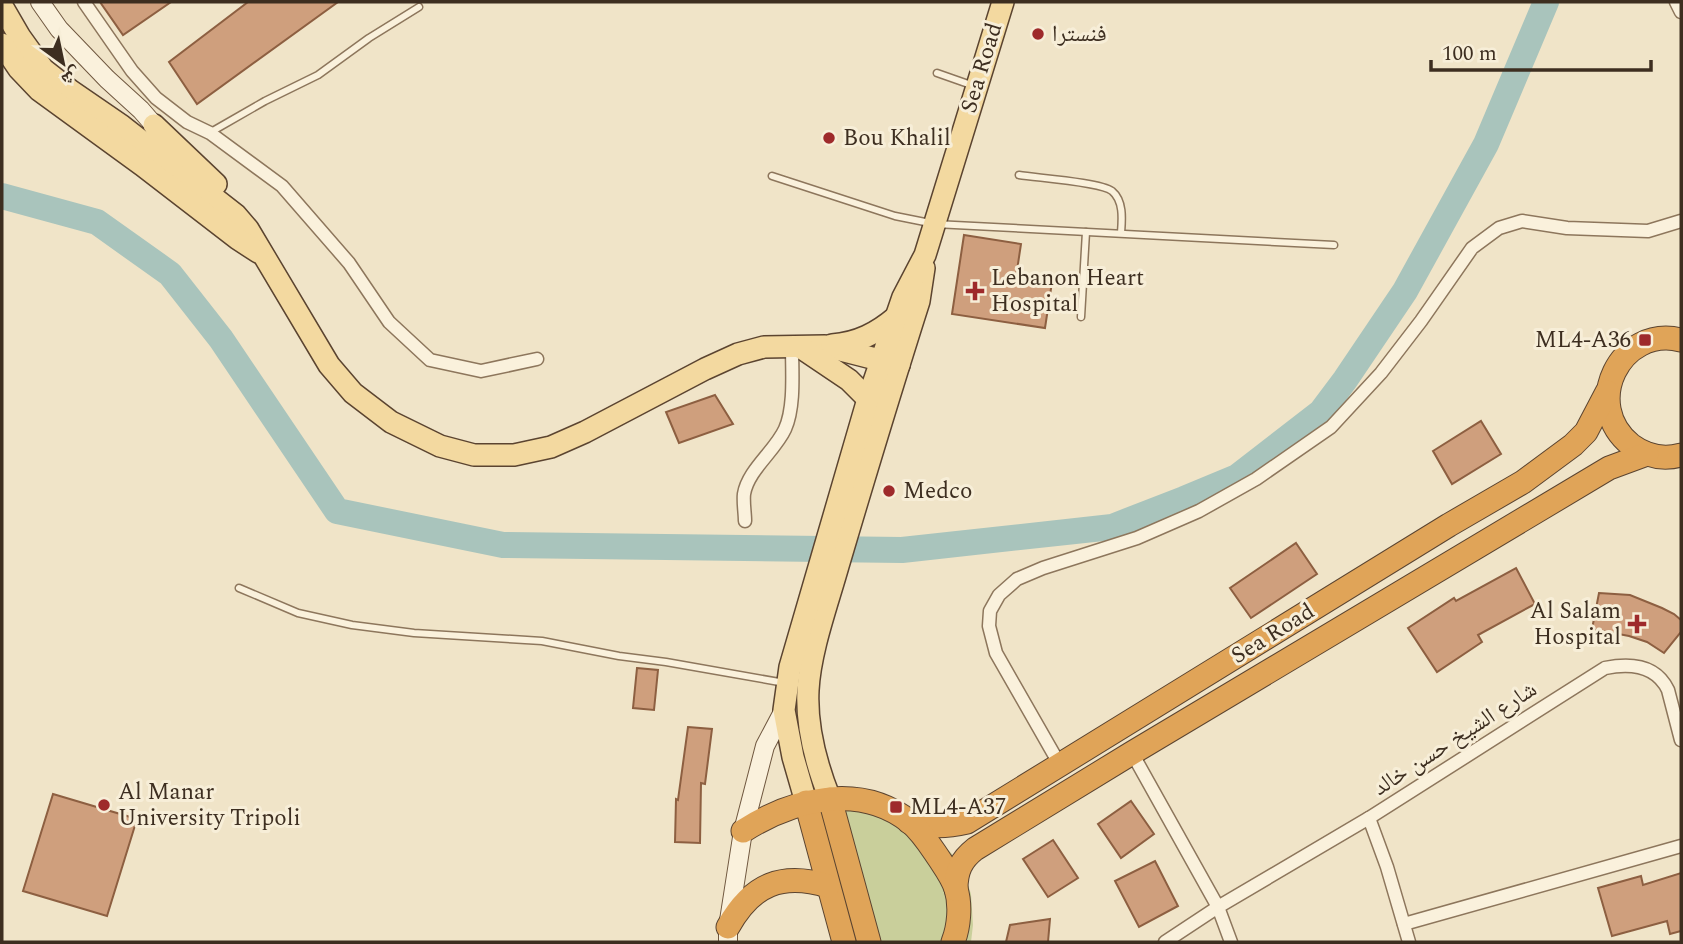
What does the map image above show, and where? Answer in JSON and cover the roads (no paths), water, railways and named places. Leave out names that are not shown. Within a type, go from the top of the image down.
[{"type":"highway","name":"Sea Road","points":[[909,822],[928,827],[948,827],[967,822],[1523,482],[1573,445],[1586,432],[1607,392],[1613,373],[1624,357],[1639,344],[1658,338],[1680,339]]},
{"type":"highway","points":[[1607,392],[1608,409],[1623,439],[1651,456]]},
{"type":"highway","name":"Sea Road","points":[[953,942],[958,912],[956,878],[966,856],[975,849],[1609,468],[1651,456],[1681,455]]},
{"type":"highway","name":"Sea Road","points":[[833,809],[852,799],[892,811],[909,822],[925,836],[956,889]]},
{"type":"highway","name":"Sea Road","points":[[806,802],[841,933]]},
{"type":"highway","points":[[743,831],[773,814],[806,802],[833,809]]},
{"type":"highway","points":[[813,828],[833,809]]},
{"type":"highway","points":[[833,809],[869,942]]},
{"type":"highway","points":[[728,934],[738,909],[752,895],[770,885],[789,880],[828,886]]},
{"type":"main road","points":[[40,2],[59,29],[107,79],[219,187],[248,229],[329,365],[353,393],[391,422],[440,446],[474,454],[514,455],[551,447],[738,354],[764,347],[845,344],[864,339],[881,330],[896,317]]},
{"type":"main road","name":"Sea Road","points":[[833,809],[814,754],[807,707],[814,651],[836,543],[868,399],[890,362],[919,301],[925,255],[1003,2]]},
{"type":"main road","points":[[2,6],[43,69],[122,126],[147,158],[238,239],[263,256]]},
{"type":"main road","points":[[2,44],[28,80],[118,148],[147,158],[236,215]]},
{"type":"main road","points":[[107,79],[123,116],[118,148]]},
{"type":"main road","points":[[147,158],[158,138],[154,125]]},
{"type":"main road","name":"Sea Road","points":[[806,802],[793,757],[784,710],[787,684],[836,543],[890,362],[896,317],[909,284],[925,255]]},
{"type":"main road","points":[[825,346],[890,362]]},
{"type":"main road","points":[[796,347],[839,373],[868,399]]},
{"type":"main road","points":[[839,373],[861,425]]},
{"type":"main road","points":[[1651,456],[1681,463]]},
{"type":"main road","points":[[728,934],[743,831],[765,746],[784,710]]},
{"type":"street","points":[[84,2],[132,71],[156,98],[187,122],[210,133],[282,186],[349,263],[389,322],[430,360],[481,371],[537,359]]},
{"type":"street","points":[[1676,2],[1681,12]]},
{"type":"street","points":[[1060,765],[996,653],[989,626],[990,611],[999,595],[1017,579],[1137,538],[1199,511],[1256,479],[1331,427],[1381,373],[1472,248],[1499,228],[1522,221],[1567,228],[1648,231],[1681,221]]},
{"type":"street","points":[[745,521],[744,494],[748,484],[777,444],[786,426],[796,347]]},
{"type":"street","name":"شارع الشيخ حسن خالد","points":[[1165,942],[1219,906],[1369,818],[1605,668],[1633,666],[1647,669],[1656,675],[1668,690],[1681,740]]},
{"type":"street","points":[[1132,753],[1219,906],[1231,942]]},
{"type":"street","points":[[1369,818],[1409,942]]},
{"type":"street","points":[[1404,924],[1681,846]]},
{"type":"lane","points":[[210,133],[265,101],[318,75],[369,37],[419,7]]},
{"type":"lane","points":[[936,73],[976,86]]},
{"type":"lane","points":[[1019,175],[1100,186],[1114,192],[1122,209],[1121,233]]},
{"type":"lane","points":[[772,176],[895,216],[935,224],[1334,244]]},
{"type":"lane","points":[[1081,317],[1086,232]]},
{"type":"lane","points":[[239,588],[298,613],[352,625],[414,633],[542,641],[787,684]]},
{"type":"waterway","points":[[2,196],[97,222],[170,274],[221,339],[337,511],[503,545],[902,550],[1112,527],[1237,477],[1321,412],[1405,291],[1486,144],[1546,2]]},
{"type":"place","name":"فنسترا","points":[[1038,34]]},
{"type":"place","name":"Bou Khalil","points":[[829,138]]},
{"type":"place","name":"Lebanon Heart Hospital","points":[[975,291]]},
{"type":"place","name":"ML4-A36","points":[[1645,340]]},
{"type":"place","name":"Medco","points":[[889,491]]},
{"type":"place","name":"Al Salam Hospital","points":[[1637,624]]},
{"type":"place","name":"Al Manar University Tripoli","points":[[104,805]]},
{"type":"place","name":"ML4-A37","points":[[896,807]]}]
